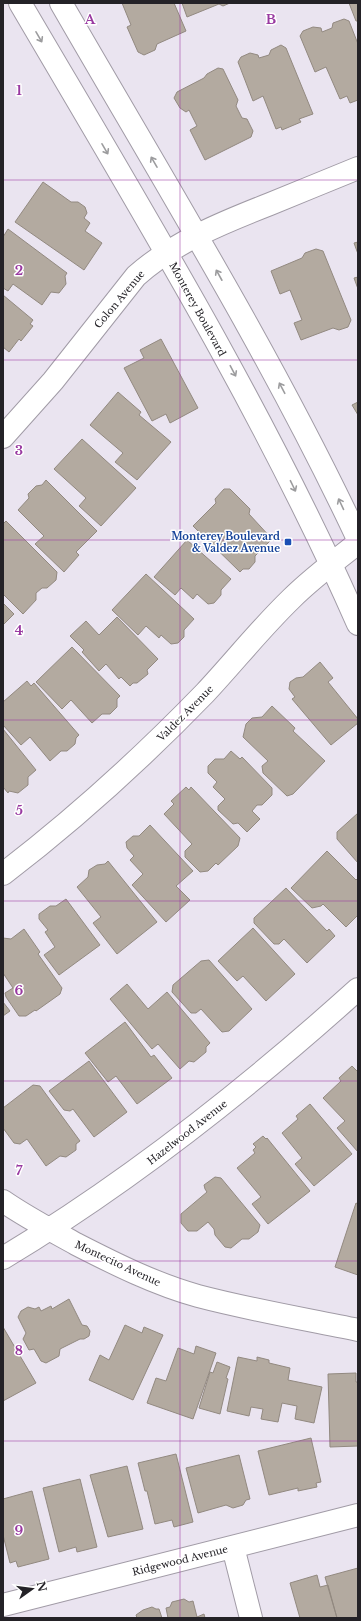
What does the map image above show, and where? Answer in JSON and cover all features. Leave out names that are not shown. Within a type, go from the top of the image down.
[{"type":"street","name":"Monterey Boulevard","points":[[20,3],[167,254],[220,348],[276,451],[358,624]]},
{"type":"street","points":[[61,3],[196,236],[286,396],[334,488],[358,539]]},
{"type":"street","name":"Colon Avenue","points":[[3,437],[53,381],[136,276],[147,266],[196,236],[235,218],[358,168]]},
{"type":"street","name":"Valdez Avenue","points":[[3,874],[78,813],[159,739],[206,692],[291,599],[330,564],[358,543]]},
{"type":"street","name":"Hazelwood Avenue","points":[[3,1258],[50,1230],[120,1183],[189,1132],[297,1044],[358,989]]},
{"type":"street","name":"Montecito Avenue","points":[[3,1201],[50,1230],[95,1254],[146,1278],[197,1295],[248,1308],[358,1330]]},
{"type":"street","name":"Ridgewood Avenue","points":[[3,1605],[358,1515]]},
{"type":"street","points":[[233,1547],[252,1618]]},
{"type":"building","points":[[122,3],[174,3],[186,31],[157,44],[155,50],[144,55],[138,52],[127,27],[131,25]]},
{"type":"building","points":[[182,3],[230,3],[223,6],[219,4],[187,17]]},
{"type":"building","points":[[349,3],[358,3],[358,21],[356,21]]},
{"type":"building","points":[[344,19],[349,21],[358,44],[358,100],[350,103],[347,96],[340,99],[326,67],[315,72],[300,36],[303,31],[313,27],[321,28],[322,32],[332,28],[333,23]]},
{"type":"building","points":[[281,45],[286,48],[313,114],[299,119],[301,122],[282,130],[281,127],[276,129],[263,96],[253,101],[238,62],[241,57],[250,53],[258,55],[259,58],[269,55],[271,50]]},
{"type":"building","points":[[218,68],[223,69],[238,100],[236,106],[242,118],[247,119],[253,131],[251,137],[205,160],[190,130],[197,126],[189,110],[186,112],[180,108],[174,98],[177,92],[204,78],[207,74]]},
{"type":"building","points":[[43,182],[71,202],[78,202],[85,207],[87,213],[84,218],[90,223],[85,231],[102,243],[84,270],[15,222]]},
{"type":"building","points":[[8,229],[67,273],[65,276],[66,284],[59,293],[51,292],[42,305],[13,284],[8,291],[3,288],[3,237]]},
{"type":"building","points":[[358,242],[358,254],[354,243]]},
{"type":"building","points":[[316,249],[323,251],[351,320],[348,327],[339,330],[333,328],[301,340],[294,323],[302,320],[290,290],[280,294],[271,271],[302,258],[305,253]]},
{"type":"building","points":[[358,277],[358,289],[354,278]]},
{"type":"building","points":[[3,295],[33,320],[30,324],[33,326],[21,341],[19,339],[9,352],[3,347]]},
{"type":"building","points":[[161,339],[198,408],[170,423],[166,414],[152,421],[124,368],[144,358],[140,350]]},
{"type":"building","points":[[118,392],[141,412],[139,415],[171,442],[137,480],[115,462],[123,453],[90,425]]},
{"type":"building","points":[[358,402],[358,415],[352,405]]},
{"type":"building","points":[[82,439],[136,488],[101,526],[79,506],[86,498],[54,469]]},
{"type":"building","points":[[46,480],[97,531],[76,552],[79,555],[64,572],[35,544],[44,536],[18,510],[29,498],[28,494],[36,486],[42,485]]},
{"type":"building","points":[[224,489],[230,489],[250,509],[249,514],[272,539],[255,556],[255,562],[249,569],[243,569],[240,572],[193,526],[216,503],[215,499]]},
{"type":"building","points":[[6,521],[57,572],[56,580],[47,588],[42,588],[36,593],[36,600],[23,614],[3,594],[3,524]]},
{"type":"building","points":[[187,540],[231,579],[221,590],[221,595],[214,603],[208,604],[197,594],[193,599],[181,588],[175,595],[154,577]]},
{"type":"building","points":[[146,574],[194,619],[184,630],[184,637],[178,643],[171,644],[161,635],[159,638],[146,626],[138,635],[112,610]]},
{"type":"building","points":[[3,603],[14,614],[3,625]]},
{"type":"building","points":[[117,617],[158,659],[147,670],[148,674],[137,683],[133,683],[130,686],[121,677],[119,679],[106,664],[99,671],[82,652],[84,650],[70,636],[86,621],[99,635]]},
{"type":"building","points":[[72,647],[120,696],[117,699],[117,707],[110,714],[102,714],[92,723],[71,700],[62,709],[36,682]]},
{"type":"building","points":[[320,662],[333,678],[328,682],[358,719],[358,723],[331,745],[292,699],[295,697],[289,689],[290,682],[296,678],[303,677]]},
{"type":"building","points":[[27,681],[31,686],[34,683],[79,735],[76,738],[75,744],[67,751],[61,751],[50,761],[30,737],[21,745],[3,725],[3,702]]},
{"type":"building","points":[[272,706],[295,728],[293,731],[325,761],[293,794],[287,796],[263,773],[262,766],[268,761],[243,737],[246,724],[252,718],[262,717]]},
{"type":"building","points":[[3,729],[36,770],[28,777],[28,785],[18,793],[9,791],[8,793],[3,787]]},
{"type":"building","points":[[231,751],[240,759],[242,757],[272,788],[272,795],[262,805],[257,805],[252,811],[260,819],[247,832],[238,823],[233,824],[218,810],[218,806],[225,799],[213,787],[217,782],[208,773],[208,766],[215,759],[224,759]]},
{"type":"building","points":[[186,787],[189,790],[191,787],[240,838],[238,846],[218,865],[216,863],[208,871],[200,872],[185,857],[185,851],[192,844],[164,814],[174,804],[171,801]]},
{"type":"building","points":[[358,813],[358,863],[337,839],[337,832]]},
{"type":"building","points":[[150,825],[193,871],[176,886],[190,900],[166,922],[132,885],[143,874],[130,860],[134,856],[127,848],[126,842],[133,836],[139,836]]},
{"type":"building","points":[[327,851],[356,880],[358,878],[358,915],[346,927],[323,904],[312,908],[291,888]]},
{"type":"building","points":[[108,861],[157,922],[117,954],[93,923],[101,917],[77,887],[88,877],[89,870],[97,865],[105,864]]},
{"type":"building","points":[[286,888],[327,931],[329,929],[335,936],[307,963],[284,939],[279,944],[274,944],[254,923],[254,918]]},
{"type":"building","points":[[66,899],[100,945],[59,975],[44,955],[55,947],[45,932],[48,930],[39,919],[39,914],[50,906],[56,906]]},
{"type":"building","points":[[253,928],[295,974],[266,1001],[243,976],[237,981],[218,961]]},
{"type":"building","points":[[24,929],[40,952],[38,954],[62,988],[60,994],[36,1011],[35,1010],[26,1016],[19,1016],[6,997],[5,993],[13,988],[3,973],[3,938],[11,939]]},
{"type":"building","points":[[209,960],[252,1009],[229,1031],[222,1032],[201,1009],[196,1013],[191,1013],[172,992],[173,985],[201,961]]},
{"type":"building","points":[[127,984],[148,1009],[167,992],[210,1043],[206,1047],[206,1052],[194,1062],[189,1061],[180,1069],[158,1044],[152,1049],[110,999]]},
{"type":"building","points":[[3,1002],[10,1011],[3,1016]]},
{"type":"building","points":[[125,1022],[151,1057],[154,1055],[172,1078],[137,1104],[116,1076],[108,1082],[85,1053]]},
{"type":"building","points":[[89,1061],[127,1112],[94,1137],[73,1109],[70,1111],[64,1110],[49,1091]]},
{"type":"building","points":[[352,1066],[358,1072],[358,1152],[337,1128],[345,1121],[323,1098],[341,1081],[339,1078]]},
{"type":"building","points":[[33,1085],[40,1086],[80,1141],[76,1144],[76,1150],[66,1157],[60,1156],[46,1166],[27,1139],[20,1144],[14,1143],[3,1128],[3,1108]]},
{"type":"building","points":[[310,1104],[352,1154],[314,1186],[295,1164],[302,1158],[282,1133],[298,1119],[296,1116]]},
{"type":"building","points":[[263,1136],[266,1139],[267,1138],[310,1191],[268,1224],[252,1204],[261,1197],[237,1168],[255,1153],[253,1150],[256,1147],[253,1144]]},
{"type":"building","points":[[215,1177],[221,1178],[260,1225],[258,1232],[249,1239],[242,1239],[231,1248],[225,1247],[215,1235],[214,1229],[208,1222],[197,1231],[188,1231],[181,1223],[181,1214],[207,1192],[204,1185]]},
{"type":"building","points":[[356,1203],[358,1204],[358,1275],[335,1267]]},
{"type":"building","points":[[69,1299],[82,1325],[87,1326],[90,1331],[89,1336],[60,1349],[59,1356],[46,1363],[41,1361],[34,1349],[29,1350],[23,1339],[26,1333],[18,1317],[21,1311],[28,1307],[35,1309],[39,1307],[41,1311],[51,1306],[52,1309]]},
{"type":"building","points":[[125,1325],[142,1333],[144,1327],[163,1335],[133,1400],[89,1380],[100,1355],[109,1360]]},
{"type":"building","points":[[3,1327],[36,1383],[3,1401]]},
{"type":"building","points":[[196,1346],[216,1353],[193,1419],[147,1403],[156,1378],[166,1381],[178,1348],[194,1354]]},
{"type":"building","points":[[238,1357],[257,1361],[257,1357],[269,1360],[269,1363],[290,1368],[288,1380],[322,1387],[314,1423],[295,1419],[297,1406],[282,1403],[278,1422],[261,1419],[263,1409],[251,1407],[249,1416],[227,1411]]},
{"type":"building","points":[[217,1362],[230,1367],[226,1378],[228,1379],[220,1414],[199,1408],[210,1372],[213,1373]]},
{"type":"building","points":[[356,1373],[356,1382],[358,1382],[358,1446],[330,1447],[328,1374]]},
{"type":"building","points":[[311,1438],[321,1482],[316,1483],[317,1487],[298,1491],[298,1488],[269,1495],[258,1451]]},
{"type":"building","points":[[176,1454],[193,1522],[174,1527],[172,1520],[155,1524],[138,1463]]},
{"type":"building","points":[[239,1455],[250,1499],[246,1500],[243,1505],[233,1508],[226,1505],[198,1513],[186,1468]]},
{"type":"building","points":[[127,1466],[143,1529],[108,1537],[90,1475]]},
{"type":"building","points":[[80,1479],[97,1547],[77,1552],[76,1547],[59,1552],[43,1488]]},
{"type":"building","points":[[32,1491],[49,1559],[18,1567],[16,1561],[10,1563],[3,1535],[3,1499]]},
{"type":"building","points":[[358,1568],[358,1618],[337,1618],[325,1577]]},
{"type":"building","points":[[317,1575],[320,1587],[328,1585],[337,1618],[300,1618],[290,1583]]},
{"type":"building","points":[[184,1599],[189,1602],[193,1601],[197,1617],[204,1614],[205,1618],[168,1618],[166,1608],[170,1607],[172,1602]]},
{"type":"building","points":[[152,1607],[159,1609],[162,1618],[137,1618],[136,1615],[143,1610]]},
{"type":"place","name":"Monterey Boulevard & Valdez Avenue","points":[[288,542]]}]
